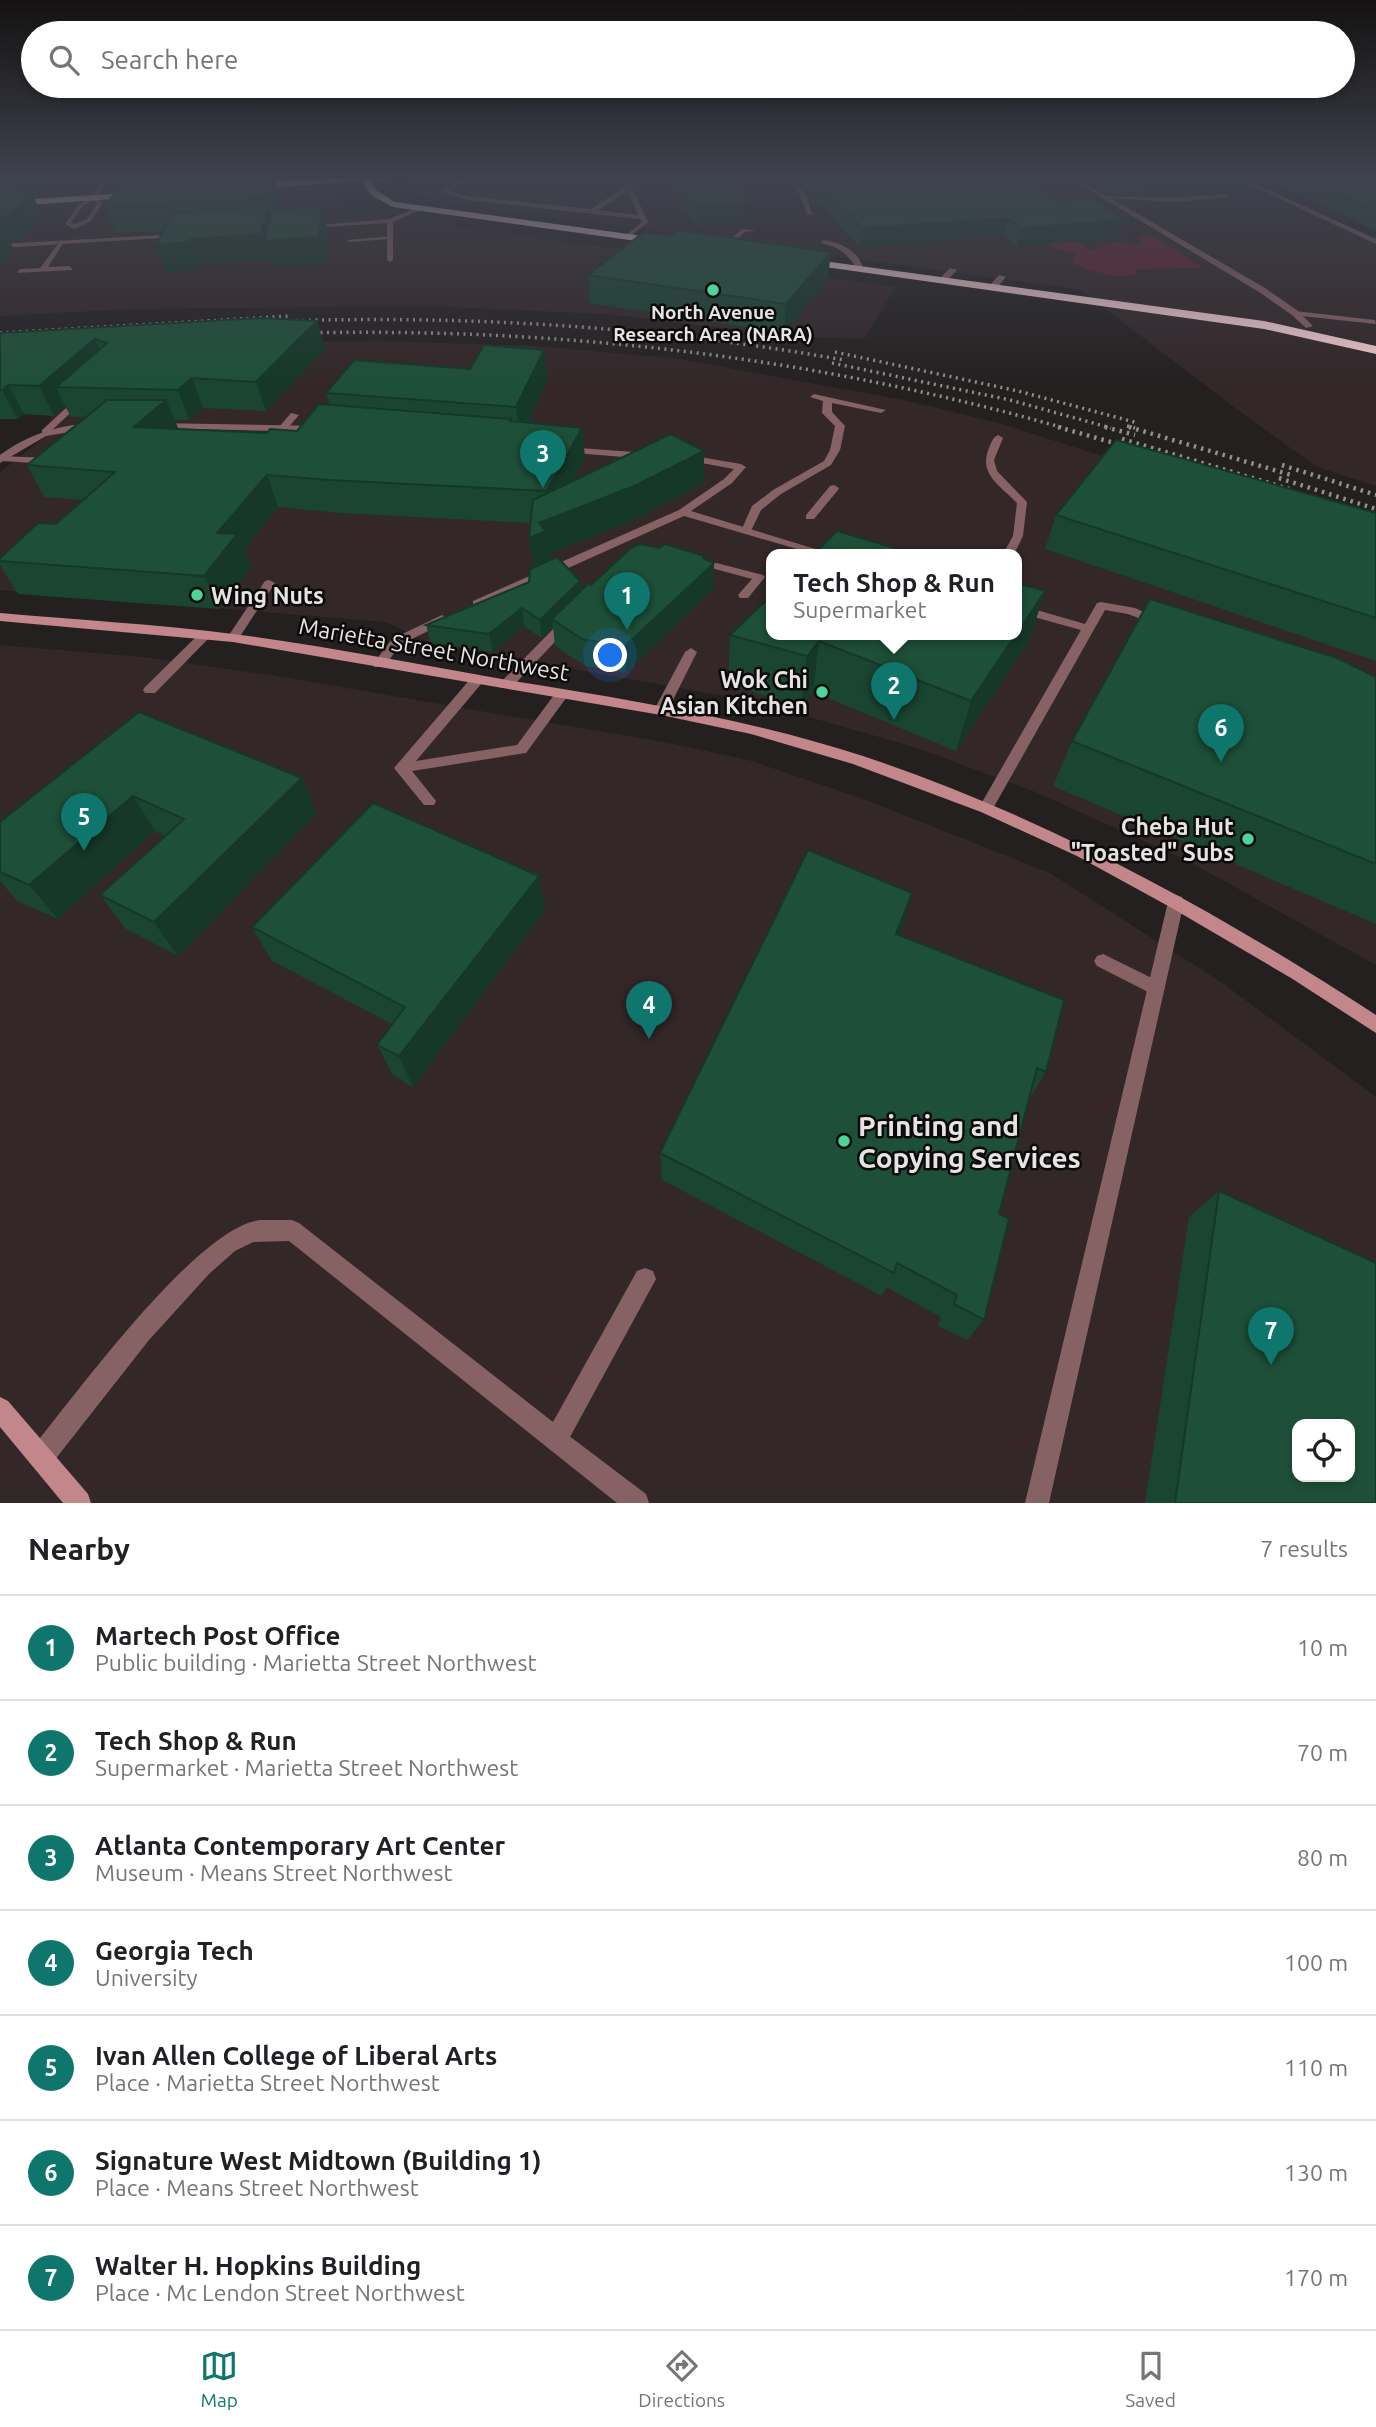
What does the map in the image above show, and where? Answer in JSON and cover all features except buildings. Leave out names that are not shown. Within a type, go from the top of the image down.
[{"type":"highway","points":[[710,248],[735,252]]},
{"type":"highway","points":[[786,259],[1264,326],[1376,350]]},
{"type":"highway","points":[[1264,326],[1309,326],[1376,335]]},
{"type":"main road","name":"Marietta Street Northwest","points":[[0,617],[233,638],[661,710],[751,729],[858,760],[986,808],[1082,852],[1176,902],[1297,972],[1376,1025]]},
{"type":"main road","points":[[0,1409],[79,1503]]},
{"type":"street","points":[[43,269],[58,246]]},
{"type":"street","points":[[390,246],[390,261]]},
{"type":"street","points":[[643,249],[649,246]]},
{"type":"street","points":[[722,250],[726,246]]},
{"type":"street","points":[[841,246],[848,249],[861,269]]},
{"type":"street","points":[[1186,246],[1295,313],[1309,326]]},
{"type":"street","points":[[20,271],[70,268]]},
{"type":"street","points":[[942,281],[953,270]]},
{"type":"street","points":[[992,288],[1002,277]]},
{"type":"street","points":[[1295,313],[1376,322],[1376,335]]},
{"type":"street","points":[[44,432],[92,390]]},
{"type":"street","points":[[814,397],[881,410]]},
{"type":"street","points":[[746,531],[756,508],[777,492],[828,463],[835,450],[840,426],[827,413],[827,400]]},
{"type":"street","points":[[284,427],[294,415]]},
{"type":"street","points":[[1,459],[27,439],[44,432],[103,425]]},
{"type":"street","points":[[146,426],[329,429]]},
{"type":"street","points":[[998,438],[989,460],[992,472],[1022,502],[1018,536],[1011,549]]},
{"type":"street","points":[[557,449],[653,456]]},
{"type":"street","points":[[471,607],[682,512],[729,481],[741,467],[681,458]]},
{"type":"street","points":[[1,459],[50,461]]},
{"type":"street","points":[[810,517],[834,488]]},
{"type":"street","points":[[682,512],[809,549]]},
{"type":"street","points":[[687,558],[758,577],[744,595]]},
{"type":"street","points":[[233,638],[269,583]]},
{"type":"street","points":[[986,808],[1086,628],[1101,606],[1131,611],[1169,625]]},
{"type":"street","points":[[1022,609],[1086,628]]},
{"type":"street","points":[[379,664],[396,642],[458,612]]},
{"type":"street","points":[[506,685],[572,618]]},
{"type":"street","points":[[150,690],[204,636]]},
{"type":"street","points":[[661,710],[691,652]]},
{"type":"street","points":[[401,768],[477,680]]},
{"type":"street","points":[[401,768],[521,749],[562,694]]},
{"type":"street","points":[[401,768],[429,801]]},
{"type":"street","points":[[1037,1503],[1176,902]]},
{"type":"street","points":[[1103,961],[1156,988]]},
{"type":"street","points":[[41,1457],[176,1293],[222,1247],[250,1232],[292,1230],[637,1503]]},
{"type":"street","points":[[556,1440],[645,1279]]},
{"type":"shaded area","points":[[0,246],[597,246],[896,287],[864,339],[786,336],[607,314],[425,306],[129,309],[0,316]]},
{"type":"shaded area","points":[[765,246],[1376,246],[1376,486],[1317,467],[1081,290]]},
{"type":"shaded area","points":[[1051,246],[1085,246],[1092,251],[1101,246],[1169,246],[1204,268],[1135,269],[1136,274],[1110,275],[1070,262],[1078,253]]},
{"type":"shaded area","points":[[380,341],[536,346],[673,358],[904,400],[1002,424],[1376,543],[1376,965],[1186,860],[1033,791],[914,747],[753,701],[435,645],[385,622],[0,590],[0,472],[45,437],[53,413],[121,350],[250,342]]},
{"type":"shaded area","points":[[0,645],[143,657],[271,675],[674,744],[752,761],[866,800],[1050,873],[1221,982],[1376,1097],[1376,1503],[0,1503]]},
{"type":"railway","points":[[0,333],[291,316]]},
{"type":"railway","points":[[283,321],[424,320],[565,326],[704,339],[844,360]]},
{"type":"railway","points":[[301,333],[494,335],[686,352],[876,382],[1064,428]]},
{"type":"railway","points":[[835,352],[1018,391],[1138,423]]},
{"type":"railway","points":[[832,363],[1010,400],[1111,428]]},
{"type":"railway","points":[[1127,426],[1135,428]]},
{"type":"railway","points":[[1058,427],[1132,448]]},
{"type":"railway","points":[[1105,427],[1135,435]]},
{"type":"railway","points":[[1129,427],[1291,475]]},
{"type":"railway","points":[[1122,439],[1289,489]]},
{"type":"railway","points":[[1282,465],[1376,495]]},
{"type":"railway","points":[[1279,478],[1376,509]]},
{"type":"place","name":"North Avenue Research Area (NARA)","points":[[713,290]]},
{"type":"place","name":"Atlanta Contemporary Art Center","points":[[543,488]]},
{"type":"place","name":"Wing Nuts","points":[[197,595]]},
{"type":"place","name":"Martech Post Office","points":[[627,630]]},
{"type":"place","name":"Wok Chi Asian Kitchen","points":[[822,692]]},
{"type":"place","name":"Tech Shop & Run","points":[[894,720]]},
{"type":"place","name":"Signature West Midtown (Building 1)","points":[[1221,762]]},
{"type":"place","name":"Cheba Hut \"Toasted\" Subs","points":[[1248,839]]},
{"type":"place","name":"Ivan Allen College of Liberal Arts","points":[[84,851]]},
{"type":"place","name":"Georgia Tech","points":[[649,1039]]},
{"type":"place","name":"Printing and Copying Services","points":[[844,1141]]},
{"type":"place","name":"Walter H. Hopkins Building","points":[[1271,1365]]}]
